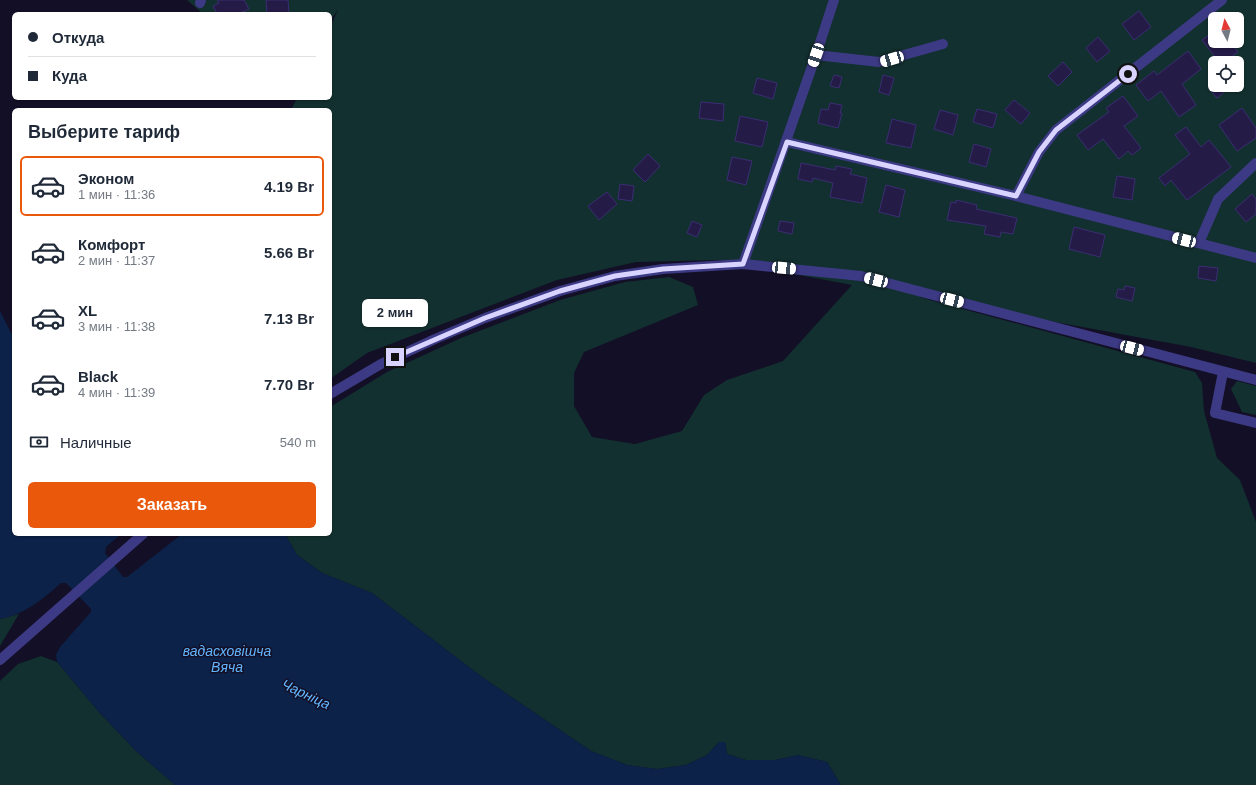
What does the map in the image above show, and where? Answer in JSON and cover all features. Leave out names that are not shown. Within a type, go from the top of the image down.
[{"type":"street","points":[[743,264],[787,142],[834,0]]},
{"type":"street","points":[[1016,196],[1039,152],[1056,130],[1222,0]]},
{"type":"street","points":[[816,55],[879,62],[943,44]]},
{"type":"street","points":[[787,142],[1016,196],[1256,258]]},
{"type":"street","points":[[1199,244],[1218,199],[1256,163]]},
{"type":"street","points":[[332,393],[381,364],[435,339],[485,318],[560,291],[615,276],[663,269],[743,264],[861,276],[1256,380]]},
{"type":"street","points":[[1223,372],[1215,413],[1256,423]]},
{"type":"street","points":[[0,660],[141,536]]},
{"type":"green space","points":[[187,0],[1256,0],[1256,363],[1191,347],[919,297],[1195,372],[1202,383],[1204,411],[1217,458],[1240,480],[1256,522],[1256,785],[841,785],[827,762],[798,755],[775,760],[746,760],[727,754],[725,742],[719,742],[707,755],[686,765],[657,769],[627,765],[591,751],[482,677],[372,593],[322,573],[297,555],[286,536],[332,536],[332,406],[387,372],[461,338],[560,300],[625,282],[669,277],[693,287],[698,305],[584,352],[574,373],[574,406],[592,437],[635,444],[682,431],[704,395],[727,380],[783,361],[852,285],[719,260],[636,262],[557,280],[367,353],[332,378],[332,108],[292,108],[296,100],[332,100],[332,23],[338,10],[332,18],[332,12],[201,12]]},
{"type":"green space","points":[[1237,381],[1256,386],[1256,415],[1242,412],[1231,389]]},
{"type":"green space","points":[[19,614],[0,646],[0,619]]},
{"type":"green space","points":[[41,656],[57,662],[99,712],[136,751],[175,785],[0,785],[0,681],[18,664]]},
{"type":"water","name":"вадасховішча Вяча","points":[[0,311],[12,335],[12,536],[119,536],[106,547],[105,553],[123,577],[127,577],[179,536],[286,536],[297,555],[322,573],[372,593],[482,677],[591,751],[627,765],[657,769],[686,765],[707,755],[719,742],[725,742],[727,754],[746,760],[775,760],[798,755],[827,762],[841,785],[175,785],[136,751],[99,712],[57,662],[56,655],[60,647],[91,612],[91,609],[66,583],[61,583],[33,606],[17,614],[0,619]]},
{"type":"building","points":[[217,0],[244,0],[249,9],[242,12],[216,12],[213,6],[219,3]]},
{"type":"building","points":[[266,0],[288,0],[289,12],[267,12]]},
{"type":"building","points":[[1139,11],[1151,27],[1134,40],[1122,24]]},
{"type":"building","points":[[1208,36],[1208,48],[1202,40]]},
{"type":"building","points":[[1098,37],[1110,51],[1097,62],[1086,48]]},
{"type":"building","points":[[1208,48],[1235,48],[1238,52],[1233,56],[1215,56]]},
{"type":"building","points":[[1188,51],[1201,69],[1182,84],[1196,105],[1179,117],[1161,91],[1148,101],[1136,85],[1154,71],[1157,75]]},
{"type":"building","points":[[1063,62],[1072,72],[1058,86],[1048,76]]},
{"type":"building","points":[[834,75],[842,77],[839,88],[830,86]]},
{"type":"building","points":[[883,75],[894,78],[889,95],[879,92]]},
{"type":"building","points":[[757,78],[777,83],[773,99],[753,93]]},
{"type":"building","points":[[1212,92],[1224,92],[1217,98]]},
{"type":"building","points":[[1123,96],[1138,116],[1124,126],[1141,148],[1132,155],[1128,151],[1119,159],[1103,139],[1088,150],[1077,135],[1109,112],[1106,108]]},
{"type":"building","points":[[1014,100],[1030,113],[1021,124],[1005,110]]},
{"type":"building","points":[[701,102],[724,104],[723,121],[699,118]]},
{"type":"building","points":[[830,103],[842,105],[840,113],[842,113],[838,128],[818,123],[821,109],[828,110]]},
{"type":"building","points":[[1242,108],[1256,128],[1256,138],[1237,151],[1219,125]]},
{"type":"building","points":[[977,109],[997,114],[993,128],[973,122]]},
{"type":"building","points":[[940,110],[958,115],[953,135],[934,129]]},
{"type":"building","points":[[740,116],[768,122],[762,147],[735,141]]},
{"type":"building","points":[[892,119],[916,125],[911,148],[886,143]]},
{"type":"building","points":[[1186,127],[1201,147],[1209,140],[1231,167],[1187,200],[1171,180],[1165,186],[1159,178],[1190,154],[1175,135]]},
{"type":"building","points":[[974,144],[991,149],[986,167],[969,162]]},
{"type":"building","points":[[648,154],[660,166],[645,182],[633,170]]},
{"type":"building","points":[[732,157],[752,161],[746,185],[727,180]]},
{"type":"building","points":[[801,163],[835,170],[836,166],[852,169],[850,174],[867,178],[862,203],[830,197],[833,183],[813,178],[812,182],[798,179]]},
{"type":"building","points":[[1117,176],[1135,179],[1132,200],[1113,197]]},
{"type":"building","points":[[620,184],[634,186],[632,201],[618,199]]},
{"type":"building","points":[[886,185],[905,190],[899,217],[879,212]]},
{"type":"building","points":[[607,192],[617,204],[599,220],[588,206]]},
{"type":"building","points":[[1252,194],[1256,199],[1256,214],[1246,222],[1235,209]]},
{"type":"building","points":[[956,200],[977,205],[976,209],[1017,218],[1013,234],[1001,232],[1000,237],[984,234],[986,226],[947,220],[951,202],[956,203]]},
{"type":"building","points":[[692,221],[702,225],[697,237],[687,233]]},
{"type":"building","points":[[780,221],[794,223],[792,234],[778,231]]},
{"type":"building","points":[[1074,227],[1105,235],[1100,257],[1069,249]]},
{"type":"building","points":[[1199,266],[1218,268],[1216,281],[1198,278]]},
{"type":"building","points":[[1125,286],[1135,288],[1132,301],[1116,297],[1118,289],[1124,290]]},
{"type":"route","points":[[395,357],[485,318],[560,291],[615,276],[663,269],[743,264],[787,142],[1016,196],[1039,152],[1056,130],[1128,74]]},
{"type":"water label","name":"Чарніца","points":[[306,694]]}]
